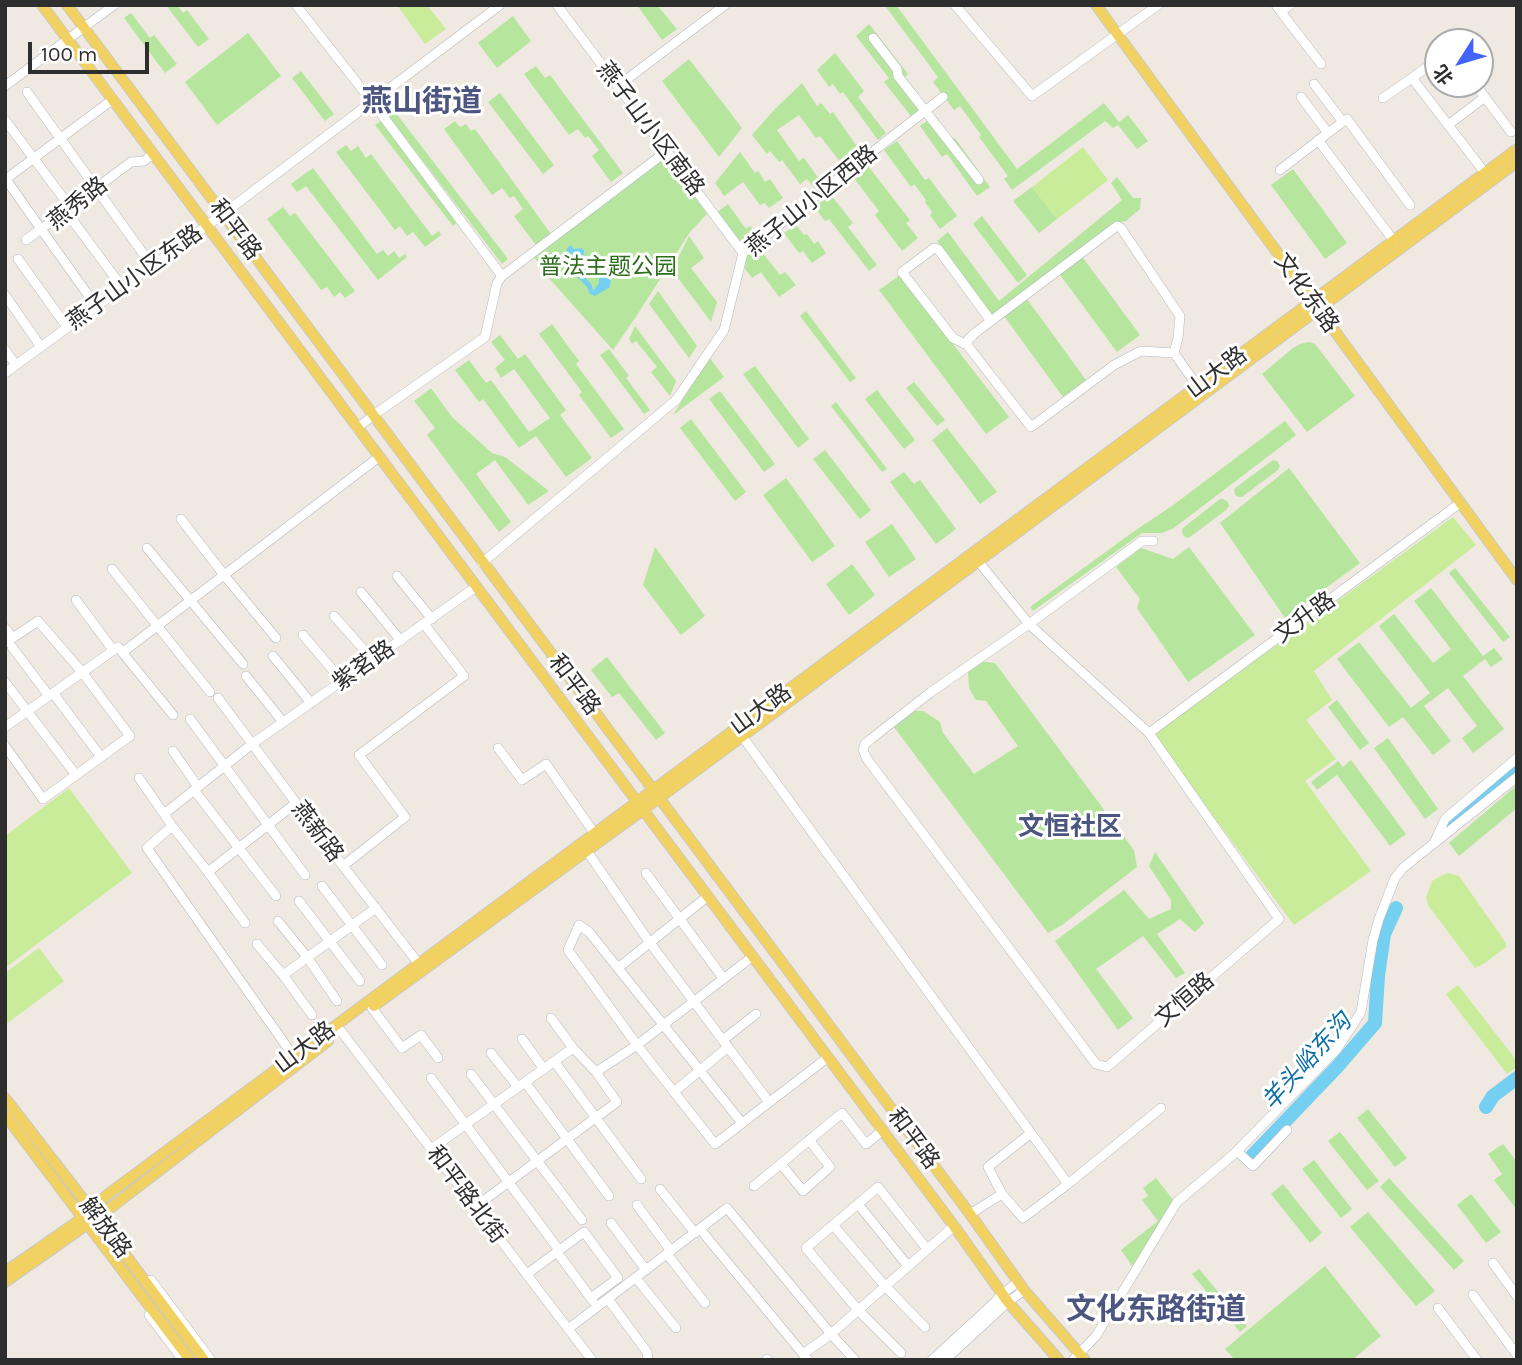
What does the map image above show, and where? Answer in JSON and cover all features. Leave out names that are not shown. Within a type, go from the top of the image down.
[{"type":"main road","name":"和平路","points":[[42,5],[954,1226],[1005,1298],[1059,1360]]},
{"type":"main road","name":"和平路","points":[[67,5],[970,1214],[1021,1286],[1079,1357]]},
{"type":"main road","name":"文化东路","points":[[1096,5],[1517,580]]},
{"type":"main road","name":"山大路","points":[[656,794],[742,736],[978,561],[1517,149]]},
{"type":"main road","name":"山大路","points":[[5,1272],[89,1216],[587,850],[640,806],[1198,387],[1517,162]]},
{"type":"main road","name":"山大路","points":[[5,1282],[79,1231],[89,1216],[294,1057],[596,834],[640,806]]},
{"type":"main road","name":"解放路","points":[[5,1097],[141,1286],[190,1360]]},
{"type":"main road","name":"解放路","points":[[5,1115],[89,1216]]},
{"type":"main road","name":"解放路","points":[[141,1286],[204,1360]]},
{"type":"street","points":[[5,84],[67,38],[104,5]]},
{"type":"street","points":[[82,25],[114,5]]},
{"type":"street","points":[[296,5],[502,276]]},
{"type":"street","name":"燕子山小区东路","points":[[5,373],[207,226],[500,5]]},
{"type":"street","name":"燕子山小区南路","points":[[557,5],[743,253]]},
{"type":"street","points":[[618,86],[725,5]]},
{"type":"street","points":[[955,5],[1032,96],[1158,5]]},
{"type":"street","points":[[1290,5],[1278,9],[1321,64]]},
{"type":"street","points":[[873,38],[924,111],[979,180]]},
{"type":"street","points":[[1383,98],[1424,69]]},
{"type":"street","points":[[1412,78],[1485,173]]},
{"type":"street","points":[[1314,84],[1343,122]]},
{"type":"street","points":[[27,92],[152,266]]},
{"type":"street","name":"燕子山小区西路","points":[[482,563],[676,400],[724,330],[743,253],[943,97]]},
{"type":"street","points":[[1301,97],[1328,133]]},
{"type":"street","points":[[1448,125],[1484,98]]},
{"type":"street","points":[[1486,98],[1511,132]]},
{"type":"street","points":[[26,240],[41,229],[6,179],[112,100]]},
{"type":"street","points":[[1280,170],[1347,119],[1410,205]]},
{"type":"street","points":[[5,120],[122,287]]},
{"type":"street","points":[[1318,140],[1394,241]]},
{"type":"street","points":[[357,428],[485,337],[497,283],[502,276],[667,151]]},
{"type":"street","name":"燕秀路","points":[[96,306],[41,229],[131,162],[144,161],[153,154]]},
{"type":"street","points":[[967,345],[968,340],[991,321],[1117,226],[1121,228],[1180,316],[1174,353]]},
{"type":"street","points":[[991,321],[938,249],[934,247],[902,272],[953,338],[967,345],[1031,427],[1114,365],[1141,351],[1174,353]]},
{"type":"street","points":[[18,259],[67,327]]},
{"type":"street","points":[[5,295],[41,347]]},
{"type":"street","points":[[5,350],[16,365]]},
{"type":"street","points":[[1174,353],[1198,387]]},
{"type":"street","points":[[5,727],[82,672],[157,626],[379,457]]},
{"type":"street","name":"文升路","points":[[1149,733],[1461,503]]},
{"type":"street","points":[[181,519],[276,638]]},
{"type":"street","points":[[1028,624],[1142,541],[1153,541]]},
{"type":"street","points":[[147,548],[243,664]]},
{"type":"street","name":"文恒路","points":[[978,561],[1028,624],[1149,733],[1279,919],[1107,1067],[1096,1064],[867,759],[863,750],[865,744],[931,692],[1028,624]]},
{"type":"street","name":"燕新路","points":[[112,569],[214,695],[419,964]]},
{"type":"street","points":[[343,866],[405,817],[359,755],[464,676],[397,576]]},
{"type":"street","name":"紫茗路","points":[[164,814],[252,744],[476,587]]},
{"type":"street","points":[[361,592],[401,641]]},
{"type":"street","points":[[76,600],[173,715]]},
{"type":"street","points":[[334,616],[373,660]]},
{"type":"street","points":[[5,746],[43,799],[76,775],[101,757],[130,736],[82,672],[38,621],[9,645],[101,757]]},
{"type":"street","points":[[5,628],[9,633],[5,635]]},
{"type":"street","points":[[303,635],[342,681]]},
{"type":"street","points":[[273,656],[311,703]]},
{"type":"street","points":[[246,676],[284,722]]},
{"type":"street","points":[[5,682],[76,775]]},
{"type":"street","points":[[190,719],[305,875]]},
{"type":"street","points":[[742,736],[1068,1184]]},
{"type":"street","points":[[499,748],[522,780],[546,764],[596,834]]},
{"type":"street","points":[[173,751],[196,788],[276,896]]},
{"type":"street","points":[[1433,844],[1445,819],[1517,758]]},
{"type":"street","points":[[1079,1357],[1096,1336],[1177,1202],[1237,1152],[1337,1049],[1361,1012],[1373,940],[1395,878],[1403,868],[1517,777]]},
{"type":"street","points":[[139,778],[245,923]]},
{"type":"street","points":[[208,872],[296,803]]},
{"type":"street","points":[[172,826],[147,848],[294,1057]]},
{"type":"street","points":[[587,850],[650,943],[769,1102]]},
{"type":"street","points":[[646,873],[723,978]]},
{"type":"street","points":[[322,886],[382,965]]},
{"type":"street","points":[[618,968],[707,897]]},
{"type":"street","points":[[299,901],[360,981]]},
{"type":"street","points":[[283,975],[376,908]]},
{"type":"street","points":[[278,921],[337,1001]]},
{"type":"street","points":[[742,1123],[589,932],[579,925],[568,950],[637,1045],[715,1144],[828,1058]]},
{"type":"street","points":[[257,944],[312,1015]]},
{"type":"street","points":[[596,1072],[637,1045],[752,957]]},
{"type":"street","points":[[372,1008],[402,1048],[421,1035],[438,1058]]},
{"type":"street","points":[[674,1092],[700,1071],[756,1014]]},
{"type":"street","points":[[475,1207],[617,1102],[551,1018]]},
{"type":"street","name":"和平路北街","points":[[341,1031],[592,1360]]},
{"type":"street","points":[[522,1039],[544,1069]]},
{"type":"street","points":[[431,1149],[573,1048]]},
{"type":"street","points":[[491,1053],[567,1139],[610,1196]]},
{"type":"street","points":[[554,1061],[641,1179]]},
{"type":"street","points":[[471,1073],[582,1220]]},
{"type":"street","points":[[431,1078],[598,1307]]},
{"type":"street","points":[[1031,1133],[988,1167],[1002,1194],[1023,1218],[1161,1108]]},
{"type":"street","points":[[754,1186],[842,1112],[866,1144],[882,1131]]},
{"type":"street","points":[[1237,1152],[1253,1166],[1287,1130]]},
{"type":"street","points":[[781,1164],[803,1191],[830,1167],[809,1140]]},
{"type":"street","points":[[901,1353],[858,1310],[806,1248],[878,1187],[927,1250]]},
{"type":"street","points":[[660,1189],[805,1357],[954,1226]]},
{"type":"street","points":[[970,1214],[1002,1194]]},
{"type":"street","points":[[858,1204],[908,1266]]},
{"type":"street","points":[[637,1205],[705,1303]]},
{"type":"street","points":[[568,1329],[727,1208],[855,1360]]},
{"type":"street","points":[[611,1223],[646,1270]]},
{"type":"street","points":[[833,1225],[885,1286],[925,1327]]},
{"type":"street","points":[[527,1275],[584,1232],[618,1278],[591,1298]]},
{"type":"street","points":[[1493,1263],[1517,1296]]},
{"type":"street","points":[[636,1278],[676,1328]]},
{"type":"street","points":[[141,1286],[211,1360]]},
{"type":"street","points":[[945,1360],[1005,1298],[1021,1286]]},
{"type":"street","points":[[1473,1295],[1517,1355]]},
{"type":"street","points":[[932,1360],[995,1302],[1005,1298]]},
{"type":"street","points":[[608,1299],[646,1352],[648,1360]]},
{"type":"street","points":[[1438,1308],[1477,1360]]},
{"type":"street","points":[[149,1315],[183,1360]]},
{"type":"green space","points":[[166,5],[177,5],[183,13],[187,10],[209,39],[198,47]]},
{"type":"green space","points":[[397,5],[427,5],[446,29],[425,44]]},
{"type":"green space","points":[[637,5],[657,5],[677,29],[662,40]]},
{"type":"green space","points":[[896,5],[1017,169],[1104,103],[1119,122],[1128,115],[1148,141],[1137,149],[1118,125],[1113,128],[1105,121],[1012,190],[1004,179],[1008,176],[960,106],[954,110],[933,82],[938,77],[886,7]]},
{"type":"green space","points":[[131,13],[150,38],[154,35],[177,64],[165,73],[124,18]]},
{"type":"green space","points":[[513,16],[531,41],[497,68],[478,43]]},
{"type":"green space","points":[[869,24],[908,74],[905,77],[915,89],[912,91],[923,107],[911,116],[884,82],[889,78],[856,36]]},
{"type":"green space","points":[[248,33],[281,76],[217,125],[185,82]]},
{"type":"green space","points":[[835,53],[864,91],[858,97],[886,133],[878,140],[843,92],[840,94],[833,84],[829,87],[817,70]]},
{"type":"green space","points":[[689,59],[742,128],[719,157],[662,81]]},
{"type":"green space","points":[[536,66],[545,78],[550,75],[623,173],[611,182],[592,156],[599,150],[588,136],[585,138],[578,129],[569,135],[524,74]]},
{"type":"green space","points":[[301,71],[334,114],[325,121],[292,78]]},
{"type":"green space","points":[[802,83],[817,106],[821,103],[830,114],[833,112],[862,154],[845,168],[820,136],[816,138],[799,115],[777,130],[799,161],[804,158],[822,183],[815,189],[807,179],[800,184],[782,160],[779,162],[770,151],[767,154],[752,135]]},
{"type":"green space","points":[[500,93],[554,165],[543,174],[488,102]]},
{"type":"green space","points":[[392,108],[508,259],[502,264],[386,113]]},
{"type":"green space","points":[[931,118],[951,141],[955,138],[990,187],[977,196],[947,154],[942,157],[920,126]]},
{"type":"green space","points":[[381,121],[459,221],[453,226],[375,125]]},
{"type":"green space","points":[[455,121],[460,127],[466,124],[471,131],[475,129],[551,234],[536,245],[514,216],[523,209],[514,196],[510,198],[502,188],[492,195],[444,129]]},
{"type":"green space","points":[[897,141],[925,180],[929,178],[957,216],[940,229],[930,215],[932,212],[926,200],[914,184],[911,187],[884,150]]},
{"type":"green space","points":[[346,145],[351,151],[358,146],[366,158],[371,154],[432,236],[439,231],[441,235],[425,247],[413,232],[407,236],[400,226],[395,230],[336,152]]},
{"type":"green space","points":[[1083,147],[1108,180],[1057,219],[1032,187]]},
{"type":"green space","points":[[740,152],[765,182],[770,179],[783,198],[769,208],[765,203],[760,205],[743,182],[724,196],[715,183]]},
{"type":"green space","name":"普法主题公园","points":[[664,158],[676,170],[707,214],[690,232],[613,350],[548,277],[534,257]]},
{"type":"green space","points":[[868,166],[910,220],[906,223],[918,238],[902,251],[875,215],[879,211],[853,177]]},
{"type":"green space","points":[[313,168],[377,254],[383,250],[388,256],[394,251],[399,258],[405,254],[407,257],[378,280],[306,186],[297,192],[291,184]]},
{"type":"green space","points":[[1293,169],[1347,243],[1325,259],[1271,185]]},
{"type":"green space","points":[[1117,177],[1133,198],[1141,198],[1140,209],[1126,221],[1113,224],[994,317],[937,241],[948,232],[999,301],[1122,200],[1111,183]]},
{"type":"green space","points":[[1032,187],[1057,219],[1039,233],[1013,201]]},
{"type":"green space","points":[[831,195],[853,223],[848,227],[877,265],[869,271],[829,219],[825,221],[814,207]]},
{"type":"green space","points":[[728,204],[746,229],[750,226],[758,237],[742,248],[716,213]]},
{"type":"green space","points":[[283,207],[290,216],[295,213],[355,291],[345,298],[340,292],[334,297],[327,287],[321,290],[267,219]]},
{"type":"green space","points":[[982,216],[1027,275],[1018,283],[973,224]]},
{"type":"green space","points":[[796,225],[814,244],[818,241],[826,253],[812,263],[803,251],[799,253],[784,233]]},
{"type":"green space","points":[[689,236],[704,258],[691,268],[717,302],[711,322],[672,270]]},
{"type":"green space","points":[[757,246],[780,275],[785,272],[796,285],[779,297],[761,272],[752,278],[745,269],[747,254]]},
{"type":"green space","points":[[1081,255],[1140,335],[1117,352],[1058,272]]},
{"type":"green space","points":[[900,275],[1009,417],[986,434],[879,290]]},
{"type":"green space","points":[[658,291],[697,346],[689,358],[649,304]]},
{"type":"green space","points":[[1027,299],[1086,380],[1063,397],[1004,316]]},
{"type":"green space","points":[[806,311],[856,378],[850,382],[800,316]]},
{"type":"green space","points":[[552,324],[579,361],[576,364],[624,429],[611,438],[579,395],[582,392],[539,334]]},
{"type":"green space","points":[[635,326],[676,381],[670,396],[651,372],[657,367],[636,341],[632,344],[629,339]]},
{"type":"green space","points":[[500,335],[518,359],[525,354],[566,410],[560,415],[592,458],[566,477],[536,436],[519,448],[483,399],[479,402],[455,370],[469,360],[486,383],[491,380],[529,432],[550,418],[514,369],[501,378],[495,368],[505,360],[491,342]]},
{"type":"green space","points":[[1309,342],[1315,344],[1355,396],[1307,432],[1262,374],[1293,348]]},
{"type":"green space","points":[[609,349],[650,410],[644,414],[600,355]]},
{"type":"green space","points":[[709,357],[724,377],[673,415]]},
{"type":"green space","points":[[755,366],[809,439],[798,448],[743,374]]},
{"type":"green space","points":[[914,382],[945,420],[937,426],[906,388]]},
{"type":"green space","points":[[431,388],[452,417],[492,453],[505,457],[549,491],[528,505],[495,460],[476,474],[511,522],[499,532],[427,435],[435,428],[414,401]]},
{"type":"green space","points":[[877,390],[915,440],[904,449],[865,399]]},
{"type":"green space","points":[[720,391],[775,464],[764,472],[709,399]]},
{"type":"green space","points":[[836,402],[887,469],[882,472],[831,406]]},
{"type":"green space","points":[[691,419],[746,492],[735,501],[680,428]]},
{"type":"green space","points":[[1285,421],[1296,435],[1174,528],[1162,533],[1142,533],[1033,611],[1030,607],[1172,506]]},
{"type":"green space","points":[[947,428],[997,492],[980,504],[932,440]]},
{"type":"green space","points":[[825,450],[871,510],[860,519],[813,459]]},
{"type":"green space","points":[[1273,460],[1280,466],[1278,470],[1242,497],[1235,495],[1234,489]]},
{"type":"green space","points":[[1289,468],[1360,563],[1285,618],[1220,523]]},
{"type":"green space","points":[[904,472],[914,484],[920,480],[956,529],[936,544],[890,482]]},
{"type":"green space","points":[[786,478],[835,546],[812,562],[763,495]]},
{"type":"green space","points":[[1220,499],[1228,502],[1226,510],[1190,537],[1183,535],[1183,528]]},
{"type":"green space","points":[[1453,517],[1476,545],[1314,671],[1332,700],[1306,720],[1336,759],[1305,781],[1371,871],[1294,925],[1153,735]]},
{"type":"green space","points":[[892,524],[916,559],[889,577],[865,542]]},
{"type":"green space","points":[[655,547],[705,616],[681,635],[643,585]]},
{"type":"green space","points":[[1189,547],[1255,635],[1188,682],[1137,608],[1140,599],[1116,567],[1141,548],[1173,559]]},
{"type":"green space","points":[[852,564],[875,595],[849,615],[826,584]]},
{"type":"green space","points":[[1455,568],[1510,637],[1503,642],[1449,573]]},
{"type":"green space","points":[[1431,588],[1483,656],[1494,648],[1503,659],[1491,667],[1485,659],[1463,676],[1504,729],[1473,753],[1462,738],[1477,726],[1448,688],[1424,706],[1451,741],[1433,755],[1403,717],[1389,727],[1337,659],[1359,642],[1411,708],[1430,693],[1379,626],[1394,614],[1433,663],[1451,649],[1414,601]]},
{"type":"green space","points":[[607,657],[665,733],[656,740],[619,693],[612,697],[591,670]]},
{"type":"green space","points":[[979,661],[995,663],[1134,850],[1137,867],[1048,933],[894,727],[913,711],[923,711],[940,722],[943,733],[974,774],[1018,746],[986,701],[976,700],[969,688],[968,669]]},
{"type":"green space","points":[[1337,700],[1369,743],[1360,750],[1328,707]]},
{"type":"green space","points":[[1388,738],[1438,809],[1425,819],[1374,748]]},
{"type":"green space","points":[[1351,760],[1406,834],[1390,846],[1337,775],[1317,790],[1311,782],[1338,761],[1343,767]]},
{"type":"green space","points":[[1517,785],[1517,808],[1459,856],[1449,843]]},
{"type":"green space","points":[[69,788],[132,873],[5,968],[5,836]]},
{"type":"green space","points":[[1155,852],[1204,923],[1195,932],[1180,919],[1157,934],[1185,973],[1176,978],[1143,936],[1096,969],[1133,1018],[1118,1030],[1055,941],[1124,890],[1149,919],[1171,909],[1171,900],[1149,866]]},
{"type":"green space","points":[[1447,873],[1459,876],[1506,943],[1506,947],[1475,968],[1428,905],[1426,898],[1432,881]]},
{"type":"green space","points":[[39,948],[64,981],[5,1025],[5,973]]},
{"type":"green space","points":[[1458,985],[1517,1061],[1517,1067],[1507,1074],[1446,994]]},
{"type":"green space","points":[[1368,1109],[1407,1158],[1395,1167],[1357,1118]]},
{"type":"green space","points":[[1340,1132],[1379,1181],[1367,1190],[1328,1141]]},
{"type":"green space","points":[[1503,1144],[1517,1162],[1517,1210],[1494,1180],[1502,1174],[1488,1154]]},
{"type":"green space","points":[[1314,1160],[1352,1209],[1341,1218],[1302,1169]]},
{"type":"green space","points":[[1156,1178],[1174,1201],[1132,1266],[1121,1250],[1158,1221],[1142,1200],[1148,1196],[1143,1188]]},
{"type":"green space","points":[[1389,1178],[1464,1261],[1454,1270],[1380,1187]]},
{"type":"green space","points":[[1283,1184],[1322,1233],[1310,1243],[1271,1194]]},
{"type":"green space","points":[[1471,1194],[1501,1232],[1486,1243],[1457,1205]]},
{"type":"green space","points":[[1368,1212],[1435,1291],[1416,1306],[1350,1227]]},
{"type":"green space","points":[[1325,1266],[1381,1336],[1352,1360],[1235,1360],[1225,1349]]},
{"type":"green space","points":[[1199,1269],[1247,1326],[1240,1332],[1192,1274]]},
{"type":"water","points":[[570,245],[574,249],[582,248],[584,251],[579,270],[592,285],[593,291],[599,283],[599,277],[605,272],[611,275],[610,287],[595,296],[590,294],[572,271],[577,262],[566,250]]},
{"type":"waterway","name":"羊头峪东沟","points":[[1452,822],[1517,769]]},
{"type":"waterway","name":"羊头峪东沟","points":[[1251,1157],[1375,1023],[1384,934],[1396,908]]},
{"type":"waterway","points":[[1486,1107],[1493,1096],[1517,1078]]},
{"type":"district","name":"燕山街道","points":[[422,102]]},
{"type":"district","name":"文恒社区","points":[[1070,828]]},
{"type":"district","name":"文化东路街道","points":[[1156,1310]]}]
